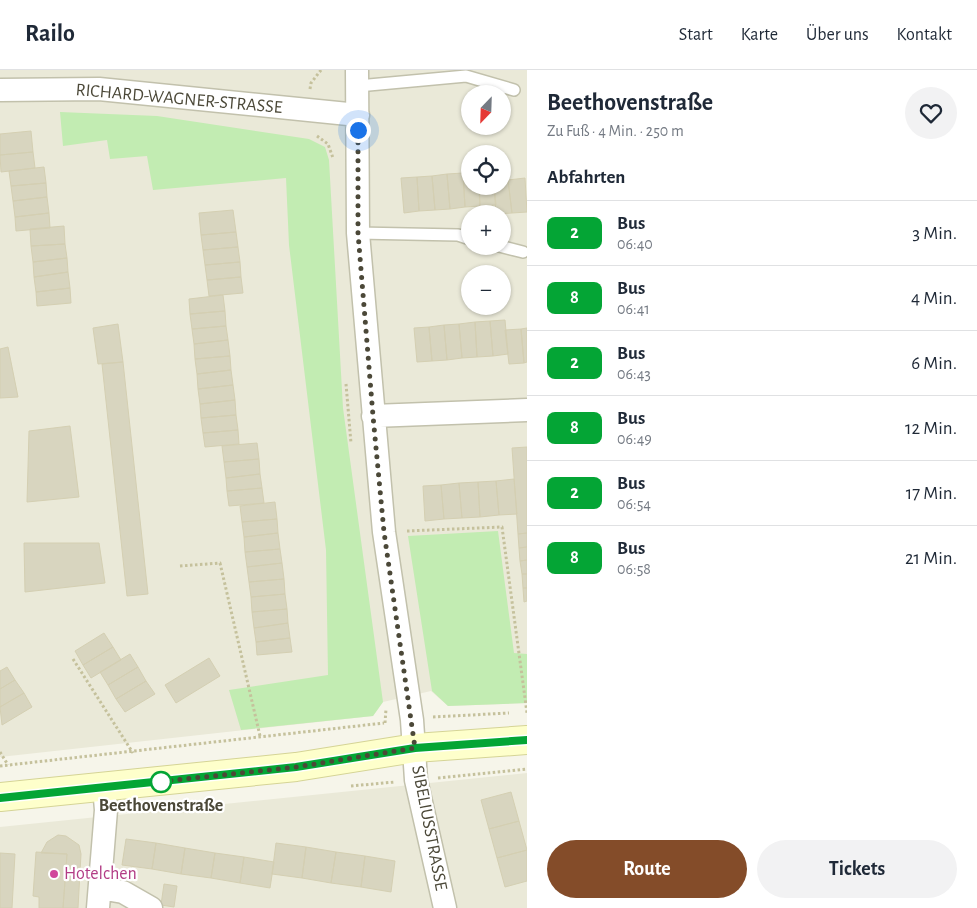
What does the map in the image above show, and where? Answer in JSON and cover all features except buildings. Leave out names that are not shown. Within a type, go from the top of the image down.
[{"type":"main road","points":[[0,798],[296,767],[415,748],[527,740]]},
{"type":"street","points":[[358,78],[358,233],[373,416],[384,532],[415,748]]},
{"type":"street","name":"RICHARD-WAGNER-STRASSE","points":[[0,90],[100,89],[358,115]]},
{"type":"street","points":[[373,416],[527,410]]},
{"type":"street","name":"SIBELIUSSTRASSE","points":[[415,748],[416,780],[446,908]]},
{"type":"street","points":[[104,787],[106,810],[98,898],[123,892],[151,908]]},
{"type":"lane","points":[[358,78],[466,76],[514,90]]},
{"type":"lane","points":[[358,233],[461,236]]},
{"type":"lane","points":[[511,249],[523,252]]},
{"type":"path","points":[[0,766],[133,753],[435,716],[527,713],[502,527],[384,532]]},
{"type":"path","points":[[180,566],[220,563],[260,736]]},
{"type":"path","points":[[73,659],[133,753]]},
{"type":"path","points":[[0,752],[8,765]]},
{"type":"shaded area","points":[[0,70],[527,70],[527,703],[448,706],[431,691],[383,702],[373,716],[0,757]]},
{"type":"shaded area","points":[[527,773],[527,908],[0,908],[0,827]]},
{"type":"green space","points":[[60,112],[157,116],[309,139],[325,147],[329,160],[343,408],[383,702],[373,716],[241,730],[229,690],[328,675],[326,550],[289,245],[286,178],[153,190],[147,156],[110,159],[107,140],[63,146]]},
{"type":"green space","points":[[498,531],[514,653],[527,654],[527,703],[448,706],[432,691],[408,536]]},
{"type":"bus line","name":"2","points":[[0,798],[296,767],[415,748],[527,740]]},
{"type":"place","name":"Beethovenstraße","points":[[161,782]]},
{"type":"place","name":"Hotelchen","points":[[54,874]]},
{"type":"route","points":[[161,782],[157,782],[296,767],[415,748],[384,532],[373,416],[358,233],[358,130]]}]
